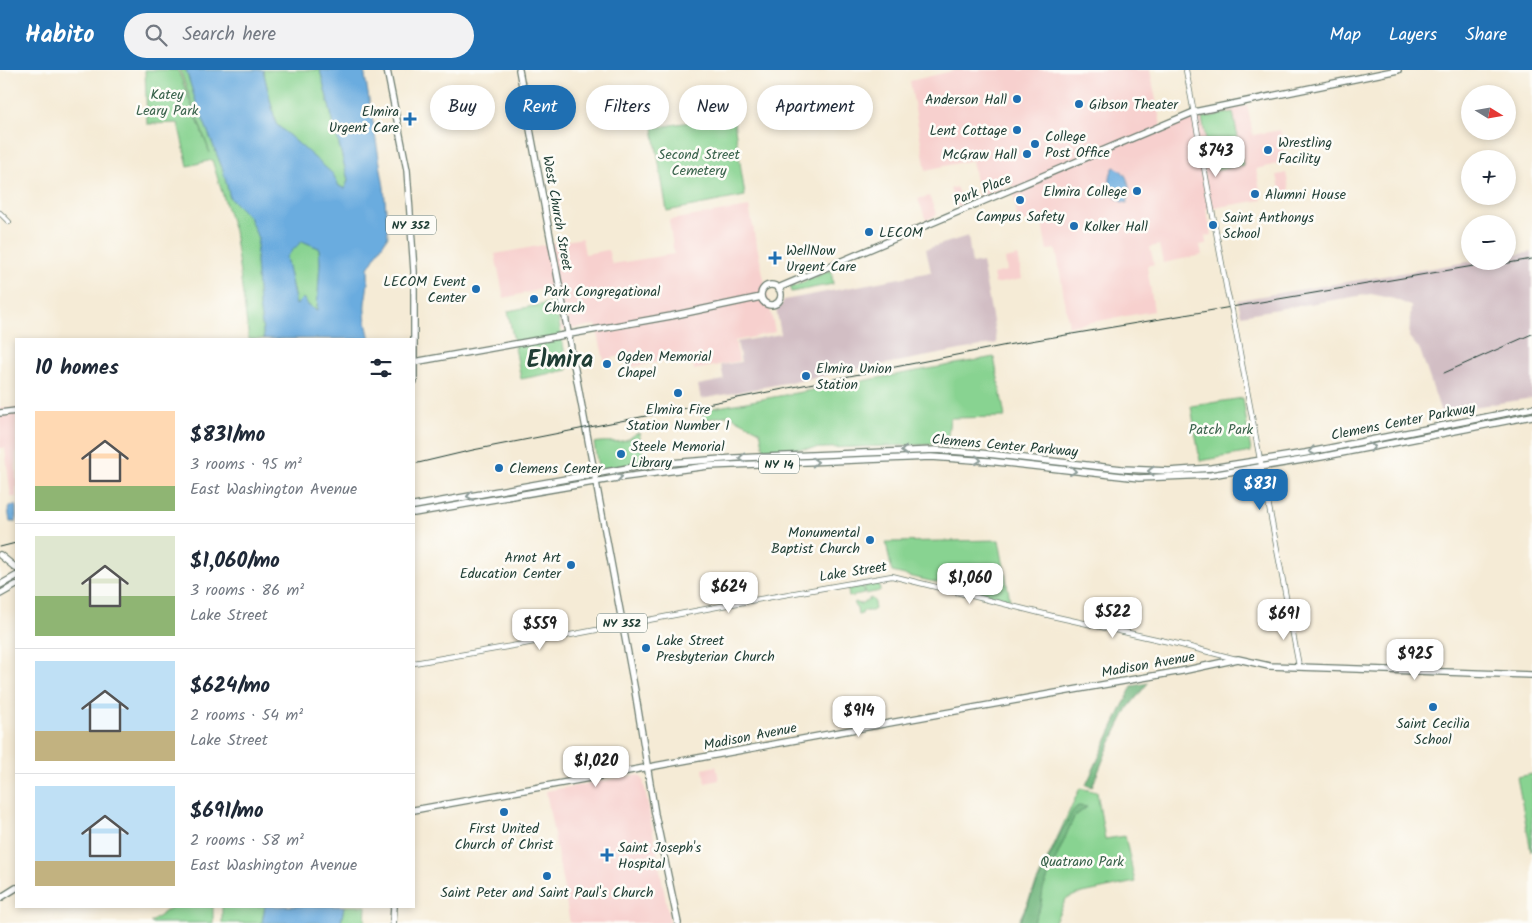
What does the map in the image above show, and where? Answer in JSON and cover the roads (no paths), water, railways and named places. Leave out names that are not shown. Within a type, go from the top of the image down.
[{"type":"main road","name":"NY 352","points":[[387,70],[408,170],[414,271],[414,338]]},
{"type":"main road","name":"West Church Street","points":[[519,70],[595,478]]},
{"type":"main road","name":"Park Place","points":[[778,288],[1194,112],[1398,70]]},
{"type":"main road","points":[[767,285],[778,288],[780,297],[776,303],[767,304],[761,296],[762,290],[767,285]]},
{"type":"main road","points":[[415,362],[670,316],[761,296]]},
{"type":"main road","name":"Clemens Center Parkway","points":[[415,513],[595,478],[628,468],[691,461],[914,450],[979,453],[1137,470],[1194,470],[1260,460],[1532,408]]},
{"type":"main road","points":[[0,413],[15,411]]},
{"type":"main road","name":"Clemens Center Parkway","points":[[415,506],[595,478],[708,466],[931,457],[988,461],[1139,478],[1211,475],[1322,457],[1532,416]]},
{"type":"main road","name":"NY 352","points":[[595,478],[623,625],[655,814],[678,923]]},
{"type":"main road","points":[[0,555],[15,567]]},
{"type":"main road","points":[[0,585],[15,577]]},
{"type":"main road","points":[[0,594],[15,586]]},
{"type":"main road","name":"Lake Street","points":[[1238,659],[1268,666],[1532,675]]},
{"type":"main road","name":"Madison Avenue","points":[[415,810],[829,733],[1182,671],[1238,659]]},
{"type":"main road","points":[[0,898],[15,889]]},
{"type":"main road","points":[[393,923],[394,908]]},
{"type":"street","points":[[1186,70],[1299,666]]},
{"type":"street","points":[[0,213],[9,222]]},
{"type":"street","name":"Lake Street","points":[[415,663],[892,576],[1052,616],[1238,659]]},
{"type":"water","points":[[186,70],[263,70],[276,124],[333,174],[339,186],[345,189],[348,180],[320,70],[364,70],[384,187],[388,236],[368,268],[365,308],[370,338],[264,338],[256,261],[258,238],[249,217],[230,198],[223,170],[195,99]],"holes":[[[302,241],[319,248],[317,311],[309,306],[303,298],[296,305],[286,257]]]},
{"type":"water","points":[[1114,167],[1123,173],[1128,182],[1129,193],[1127,203],[1122,202],[1111,194],[1110,177]]},
{"type":"water","points":[[15,505],[15,522],[10,522],[9,506]]},
{"type":"water","points":[[265,908],[344,908],[341,923],[262,923]]},
{"type":"railway","points":[[1516,262],[1532,259]]},
{"type":"railway","points":[[415,464],[473,450],[1007,345],[1461,268]]},
{"type":"railway","points":[[1444,373],[1532,334]]},
{"type":"railway","points":[[0,547],[15,543]]},
{"type":"place","name":"Anderson Hall","points":[[1017,99]]},
{"type":"place","name":"Gibson Theater","points":[[1079,104]]},
{"type":"place","name":"Elmira Urgent Care","points":[[410,119]]},
{"type":"place","name":"Lent Cottage","points":[[1017,130]]},
{"type":"place","name":"College Post Office","points":[[1035,144]]},
{"type":"place","name":"Wrestling Facility","points":[[1268,150]]},
{"type":"place","name":"McGraw Hall","points":[[1027,154]]},
{"type":"place","name":"Elmira College","points":[[1137,191]]},
{"type":"place","name":"Alumni House","points":[[1255,194]]},
{"type":"place","name":"Campus Safety","points":[[1020,200]]},
{"type":"place","name":"Saint Anthonys School","points":[[1213,225]]},
{"type":"place","name":"Kolker Hall","points":[[1074,226]]},
{"type":"place","name":"LECOM","points":[[869,232]]},
{"type":"place","name":"WellNow Urgent Care","points":[[775,258]]},
{"type":"place","name":"LECOM Event Center","points":[[476,289]]},
{"type":"place","name":"Park Congregational Church","points":[[534,299]]},
{"type":"place","name":"Ogden Memorial Chapel","points":[[607,364]]},
{"type":"place","name":"Elmira Union Station","points":[[806,376]]},
{"type":"place","name":"Elmira Fire Station Number 1","points":[[678,393]]},
{"type":"place","name":"Steele Memorial Library","points":[[621,454]]},
{"type":"place","name":"Clemens Center","points":[[499,468]]},
{"type":"place","name":"Monumental Baptist Church","points":[[870,540]]},
{"type":"place","name":"Arnot Art Education Center","points":[[571,565]]},
{"type":"place","name":"Lake Street Presbyterian Church","points":[[646,648]]},
{"type":"place","name":"Saint Cecilia School","points":[[1433,707]]},
{"type":"place","name":"First United Church of Christ","points":[[504,812]]},
{"type":"place","name":"Saint Joseph's Hospital","points":[[607,855]]},
{"type":"place","name":"Saint Peter and Saint Paul's Church","points":[[547,876]]},
{"type":"district","name":"Elmira","points":[[560,359]]},
{"type":"park label","name":"Katey Leary Park","points":[[167,102]]},
{"type":"park label","name":"Second Street Cemetery","points":[[699,162]]},
{"type":"park label","name":"Patch Park","points":[[1221,429]]},
{"type":"park label","name":"Quatrano Park","points":[[1082,861]]}]
